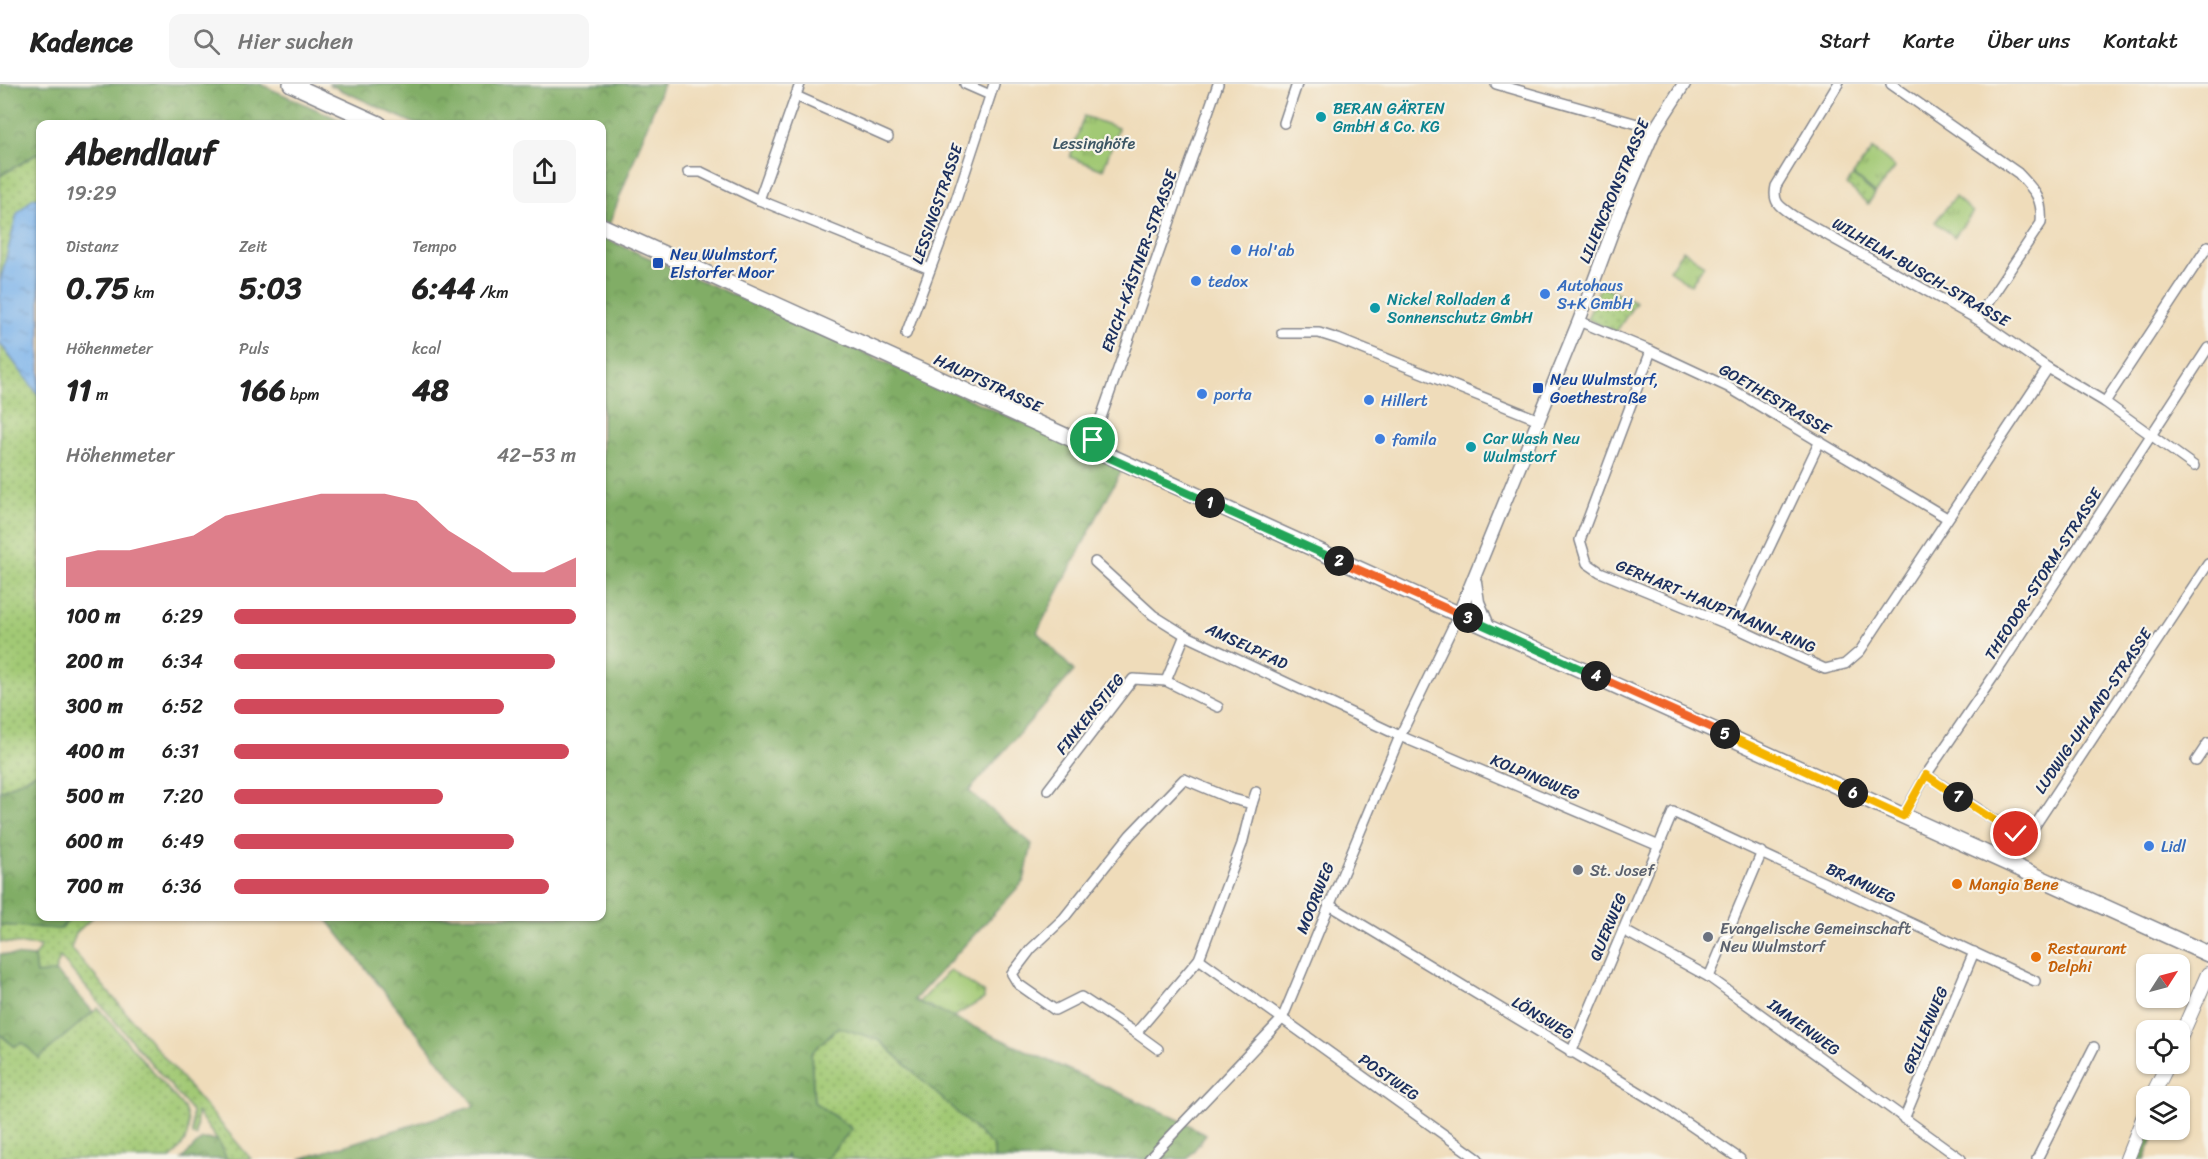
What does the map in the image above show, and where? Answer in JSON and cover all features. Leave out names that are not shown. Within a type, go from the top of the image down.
[{"type":"main road","points":[[291,84],[370,120]]},
{"type":"main road","name":"HAUPTSTRASSE","points":[[606,228],[2208,954]]},
{"type":"main road","points":[[2188,1020],[2208,974]]},
{"type":"main road","points":[[2127,1159],[2136,1136]]},
{"type":"street","points":[[759,200],[800,84]]},
{"type":"street","points":[[965,84],[990,95]]},
{"type":"street","name":"LESSINGSTRASSE","points":[[906,334],[994,84]]},
{"type":"street","name":"ERICH-KÄSTNER-STRASSE","points":[[1090,449],[1218,84]]},
{"type":"street","points":[[1284,123],[1297,84]]},
{"type":"street","points":[[1496,84],[1655,129]]},
{"type":"street","name":"LILIENCRONSTRASSE","points":[[1459,614],[1655,129],[1684,84]]},
{"type":"street","name":"WILHELM-BUSCH-STRASSE","points":[[1838,84],[1776,186],[1774,198],[1776,203],[1795,217],[1977,319],[2048,368],[2105,402],[2194,466]]},
{"type":"street","points":[[1891,84],[2018,174],[2035,192],[2042,206],[2041,223],[1977,319]]},
{"type":"street","points":[[796,96],[888,137]]},
{"type":"street","points":[[688,172],[701,172],[759,200],[930,269]]},
{"type":"street","points":[[2105,402],[2208,246]]},
{"type":"street","name":"GOETHESTRASSE","points":[[1579,321],[1728,387],[1947,518]]},
{"type":"street","points":[[1282,333],[1319,333],[1338,339],[1539,420]]},
{"type":"street","name":"THEODOR-STORM-STRASSE","points":[[1903,816],[1926,775],[2002,664],[2208,348]]},
{"type":"street","name":"GERHART-HAUPTMANN-RING","points":[[1651,351],[1580,540],[1587,563],[1600,572],[1732,626],[1825,669],[1845,664],[1860,651],[2048,368]]},
{"type":"street","points":[[1732,626],[1820,441]]},
{"type":"street","name":"AMSELPFAD","points":[[1095,562],[1153,615],[1185,635],[1400,735]]},
{"type":"street","name":"LUDWIG-UHLAND-STRASSE","points":[[1926,775],[2016,834],[2023,835],[2032,830],[2208,564]]},
{"type":"street","points":[[1475,577],[1478,602],[1489,628]]},
{"type":"street","name":"MOORWEG","points":[[1149,1159],[1282,1019],[1400,735],[1459,614]]},
{"type":"street","points":[[1166,681],[1185,635]]},
{"type":"street","name":"FINKENSTIEG","points":[[1048,790],[1133,679],[1166,681],[1218,707]]},
{"type":"street","name":"KOLPINGWEG","points":[[1400,735],[1659,846]]},
{"type":"street","points":[[2196,761],[2208,743]]},
{"type":"street","points":[[1158,1049],[1081,997],[1055,1010],[1018,984],[1012,974],[1031,949],[1064,918],[1130,835],[1184,779],[1229,798],[1252,804]]},
{"type":"street","points":[[1136,1033],[1198,959],[1242,844],[1256,792]]},
{"type":"street","name":"QUERWEG","points":[[1571,1053],[1673,813]]},
{"type":"street","name":"BRAMWEG","points":[[1673,813],[2036,981]]},
{"type":"street","points":[[1709,977],[1761,852]]},
{"type":"street","name":"LÖNSWEG","points":[[1328,904],[1662,1106],[1740,1159]]},
{"type":"street","name":"IMMENWEG","points":[[1623,930],[1709,977],[1961,1159]]},
{"type":"street","name":"GRILLENWEG","points":[[1905,1119],[1974,952]]},
{"type":"street","name":"POSTWEG","points":[[1198,959],[1478,1159]]},
{"type":"street","points":[[2037,1159],[2094,1047]]},
{"type":"green space","points":[[0,84],[260,84],[340,120],[36,120],[36,154],[0,176]]},
{"type":"green space","points":[[328,84],[663,84],[609,225],[606,223],[606,120],[406,120]]},
{"type":"green space","name":"Lessinghöfe","points":[[1084,116],[1118,128],[1103,170],[1070,157]]},
{"type":"green space","points":[[1873,149],[1895,168],[1875,193],[1853,175]]},
{"type":"green space","points":[[36,154],[36,198],[33,198],[0,282],[0,176]]},
{"type":"green space","points":[[1853,176],[1875,194],[1868,204],[1847,185]]},
{"type":"green space","points":[[1955,197],[1973,212],[1954,237],[1935,222]]},
{"type":"green space","points":[[606,239],[1123,467],[1037,632],[1074,671],[969,791],[1032,844],[1024,881],[914,1000],[1184,1122],[1206,1135],[1187,1159],[994,1159],[994,1147],[879,1040],[838,1027],[811,1053],[814,1102],[852,1129],[826,1159],[788,1159],[787,1155],[785,1159],[300,1159],[475,1106],[328,921],[606,921]]},
{"type":"green space","points":[[1683,250],[1704,265],[1691,285],[1669,270]]},
{"type":"green space","points":[[1601,285],[1636,302],[1616,332],[1587,319]]},
{"type":"green space","points":[[0,343],[36,392],[36,773],[0,791]]},
{"type":"green space","points":[[36,773],[36,921],[68,921],[60,929],[0,925],[0,791]]},
{"type":"green space","points":[[68,921],[89,921],[76,933],[71,948],[251,1159],[227,1159],[197,1112],[196,1136],[192,1135],[192,1111],[60,957],[55,972],[36,974],[34,957],[41,946],[0,942],[0,925],[60,929]]},
{"type":"green space","points":[[0,954],[34,957],[36,974],[55,972],[68,983],[93,1012],[39,1058],[23,1043],[14,1046],[0,1034]]},
{"type":"green space","points":[[950,970],[984,993],[984,999],[953,1017],[919,1002]]},
{"type":"green space","points":[[98,1008],[184,1108],[188,1123],[185,1142],[171,1159],[0,1159],[0,1035],[14,1046],[22,1043],[39,1057]]},
{"type":"green space","points":[[838,1026],[879,1040],[995,1147],[994,1159],[826,1159],[852,1129],[814,1102],[811,1053]]},
{"type":"green space","points":[[202,1139],[217,1140],[227,1159],[182,1159]]},
{"type":"green space","points":[[2143,1140],[2152,1140],[2145,1159],[2135,1159]]},
{"type":"water","points":[[36,198],[36,392],[0,343],[0,282],[17,214]]},
{"type":"place","name":"BERAN GÄRTEN GmbH & Co. KG","points":[[1321,117]]},
{"type":"place","name":"Hol'ab","points":[[1236,250]]},
{"type":"place","name":"Neu Wulmstorf, Elstorfer Moor","points":[[658,263]]},
{"type":"place","name":"tedox","points":[[1196,281]]},
{"type":"place","name":"Autohaus S+K GmbH","points":[[1545,294]]},
{"type":"place","name":"Nickel Rolladen & Sonnenschutz GmbH","points":[[1375,308]]},
{"type":"place","name":"Neu Wulmstorf, Goethestraße","points":[[1538,388]]},
{"type":"place","name":"porta","points":[[1202,394]]},
{"type":"place","name":"Hillert","points":[[1369,400]]},
{"type":"place","name":"famila","points":[[1380,439]]},
{"type":"place","name":"Car Wash Neu Wulmstorf","points":[[1471,447]]},
{"type":"place","name":"Lidl","points":[[2149,846]]},
{"type":"place","name":"St. Josef","points":[[1578,870]]},
{"type":"place","name":"Mangia Bene","points":[[1957,884]]},
{"type":"place","name":"Evangelische Gemeinschaft Neu Wulmstorf","points":[[1708,937]]},
{"type":"place","name":"Restaurant Delphi","points":[[2036,957]]},
{"type":"route","points":[[1093,440],[1090,449],[1903,816],[1926,775],[2016,834]]}]
